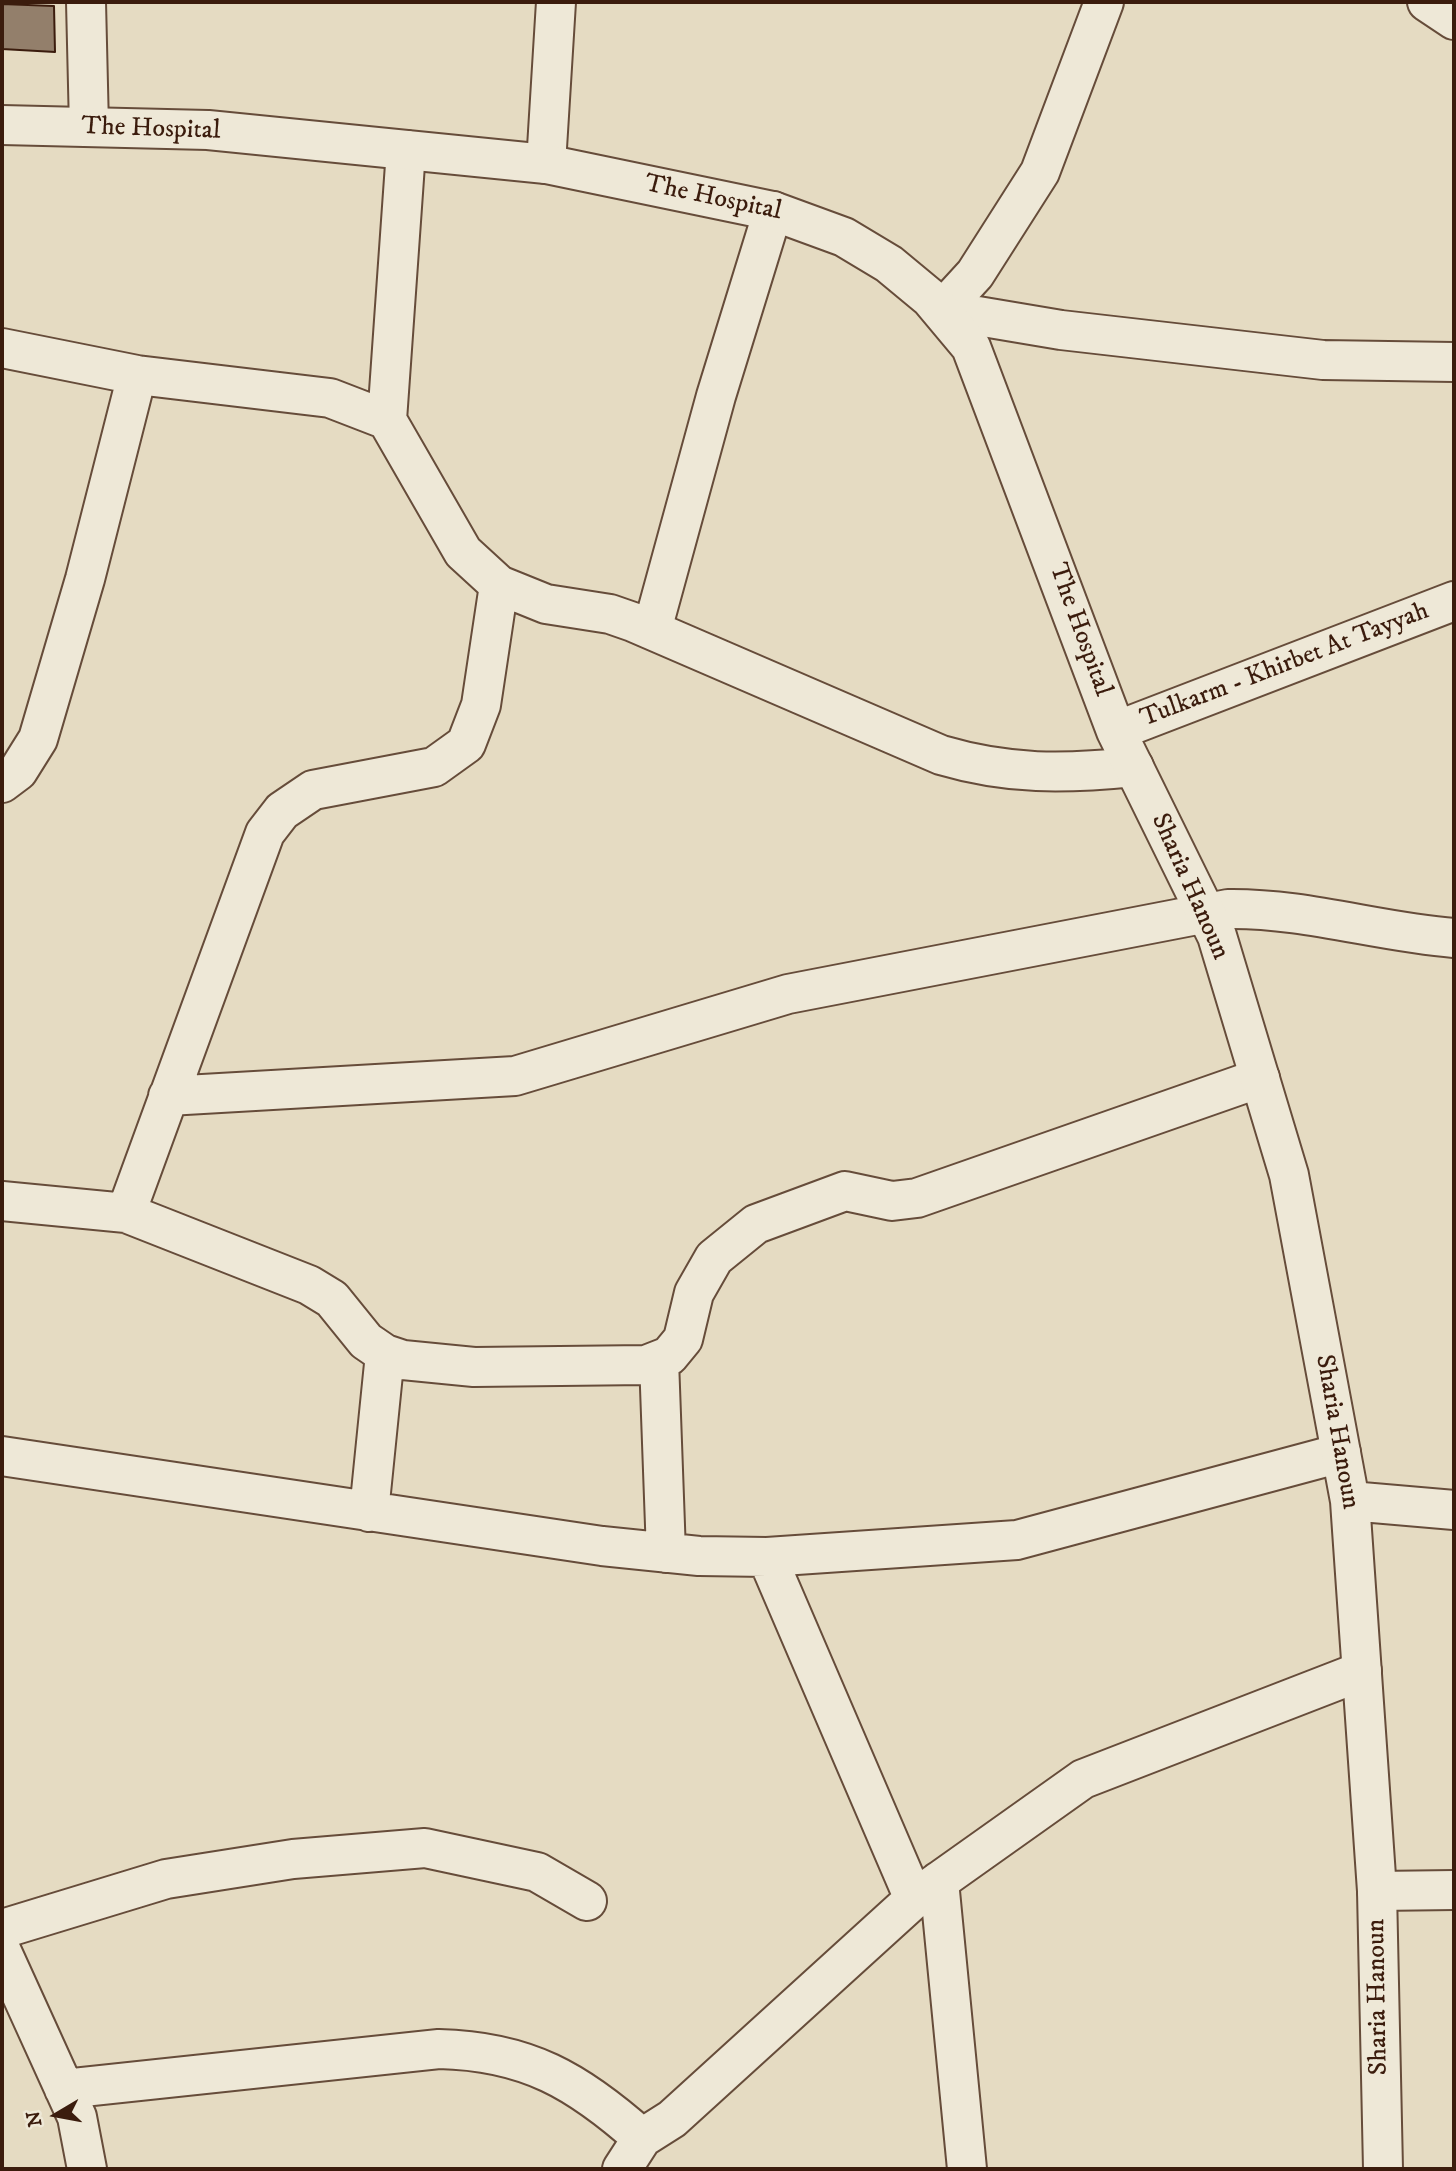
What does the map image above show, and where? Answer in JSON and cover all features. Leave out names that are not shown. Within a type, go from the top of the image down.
[{"type":"street","points":[[86,2],[89,127]]},
{"type":"street","points":[[546,164],[556,2]]},
{"type":"street","points":[[1427,2],[1454,20]]},
{"type":"street","points":[[942,310],[975,274],[1040,172],[1095,5]]},
{"type":"street","name":"The Hospital","points":[[2,125],[208,130],[546,164],[773,211],[806,221],[860,245],[903,275],[942,310],[971,347],[1116,731]]},
{"type":"street","points":[[406,150],[387,420],[463,552],[499,585],[546,604],[610,614],[656,615],[692,648],[941,755],[977,765],[1054,774],[1134,767]]},
{"type":"street","points":[[656,615],[716,396],[773,211]]},
{"type":"street","points":[[942,310],[1061,330],[1323,360],[1454,362]]},
{"type":"street","points":[[2,348],[137,376],[330,398],[387,420]]},
{"type":"street","points":[[2,783],[18,771],[38,740],[85,579],[137,376]]},
{"type":"street","points":[[126,1213],[265,833],[282,811],[313,790],[434,767],[467,744],[481,705],[499,585]]},
{"type":"street","name":"Tulkarm - Khirbet At Tayyah","points":[[1116,731],[1454,601]]},
{"type":"street","name":"Sharia Hanoun","points":[[1116,731],[1217,936],[1289,1175],[1350,1501],[1377,1891],[1383,2169]]},
{"type":"street","points":[[169,1096],[515,1076],[788,993],[1205,913],[1267,908],[1307,913],[1416,935],[1454,939]]},
{"type":"street","points":[[2,1200],[126,1213],[309,1284],[332,1299],[366,1341],[385,1354],[403,1360],[474,1367],[646,1365],[669,1356],[683,1339],[694,1293],[713,1258],[756,1224],[845,1191],[892,1201],[917,1198],[1260,1078]]},
{"type":"street","points":[[369,1512],[385,1354]]},
{"type":"street","points":[[659,1360],[666,1553]]},
{"type":"street","points":[[2,1456],[369,1512],[666,1553],[767,1557],[1017,1540],[1341,1453]]},
{"type":"street","points":[[1350,1501],[1454,1510]]},
{"type":"street","points":[[767,1557],[927,1890],[967,2169]]},
{"type":"street","points":[[64,2089],[439,2049],[472,2050],[536,2065],[595,2098],[632,2154],[927,1890],[1083,1779],[1362,1671]]},
{"type":"street","points":[[2,1929],[166,1880],[293,1859],[425,1848],[537,1871],[587,1901]]},
{"type":"street","points":[[1377,1891],[1454,1891]]},
{"type":"street","points":[[2,1952],[77,2117],[87,2169]]},
{"type":"building","points":[[2,4],[54,6],[55,52],[2,49]]}]
